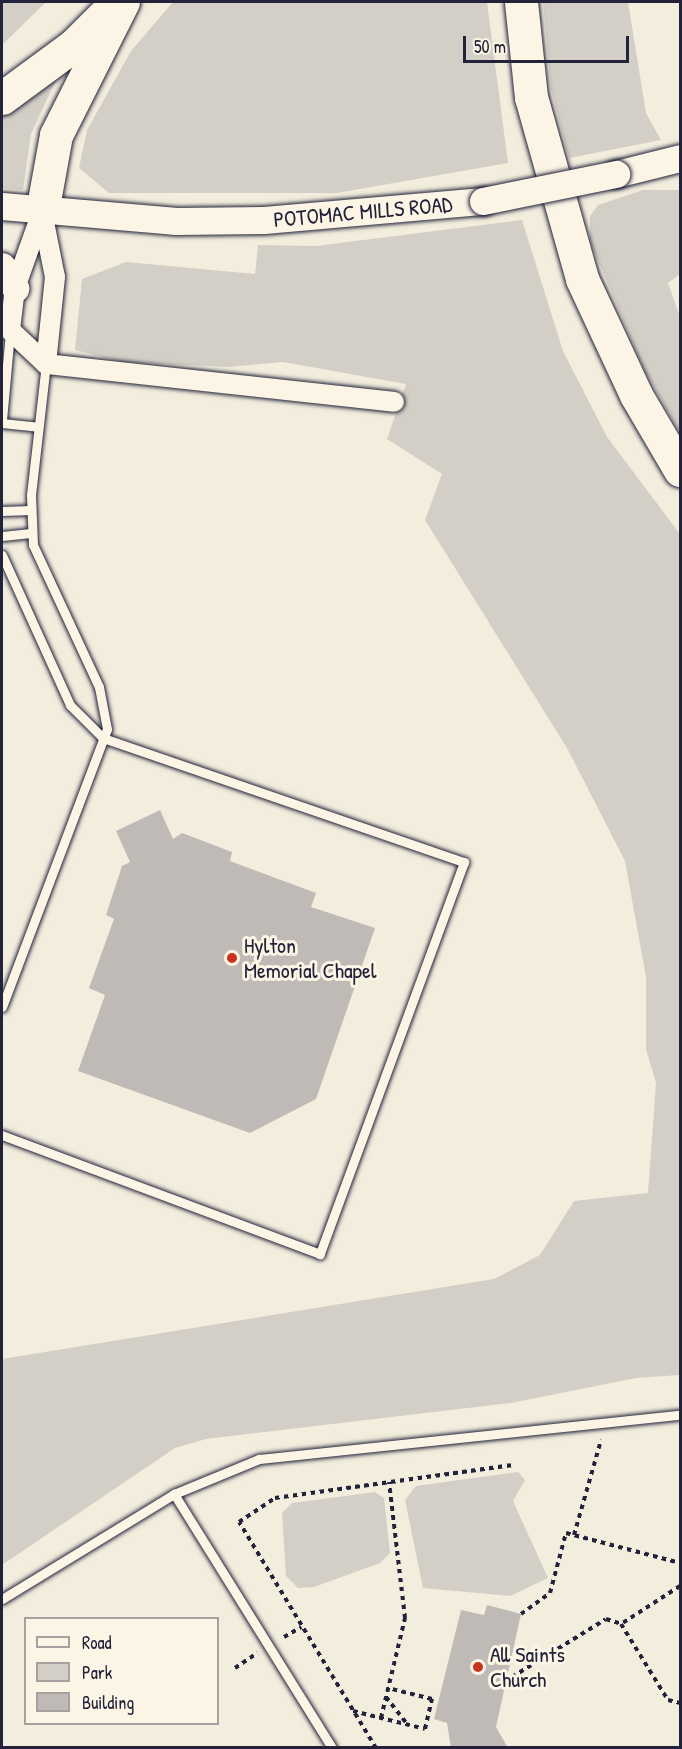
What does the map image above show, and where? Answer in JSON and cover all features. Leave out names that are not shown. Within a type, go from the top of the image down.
[{"type":"highway","points":[[2,98],[74,45],[118,2]]},
{"type":"highway","points":[[42,212],[56,135],[123,2]]},
{"type":"highway","points":[[521,2],[531,97],[582,279],[636,395],[681,470]]},
{"type":"street","name":"POTOMAC MILLS ROAD","points":[[2,206],[42,212],[264,220],[483,201],[616,174],[681,158]]},
{"type":"street","name":"POTOMAC MILLS ROAD","points":[[2,216],[42,212]]},
{"type":"street","points":[[42,212],[8,277],[10,330],[46,364],[394,402]]},
{"type":"street","points":[[42,212],[55,277],[46,364]]},
{"type":"lane","points":[[10,330],[2,422],[38,427]]},
{"type":"lane","points":[[2,1007],[103,738],[106,708],[99,687],[39,561],[31,533],[38,427],[46,364]]},
{"type":"lane","points":[[2,511],[31,510]]},
{"type":"lane","points":[[2,536],[31,533]]},
{"type":"lane","points":[[2,555],[70,705],[103,738],[464,862],[320,1254],[2,1135]]},
{"type":"lane","points":[[2,1599],[174,1494],[259,1459],[681,1415]]},
{"type":"lane","points":[[174,1494],[332,1748]]},
{"type":"path","points":[[574,1535],[597,1443],[610,1435]]},
{"type":"path","points":[[376,1748],[239,1522],[275,1498],[512,1465]]},
{"type":"path","points":[[381,1718],[405,1618],[389,1482]]},
{"type":"path","points":[[521,1614],[550,1593],[566,1533],[681,1563]]},
{"type":"path","points":[[621,1624],[681,1586]]},
{"type":"path","points":[[512,1677],[606,1619],[621,1624],[668,1700],[681,1703]]},
{"type":"path","points":[[284,1637],[301,1627]]},
{"type":"path","points":[[235,1668],[264,1649]]},
{"type":"path","points":[[353,1711],[425,1729],[432,1699],[388,1689]]},
{"type":"path","points":[[386,1696],[407,1724]]},
{"type":"green space","points":[[2,2],[46,2],[2,45]]},
{"type":"green space","points":[[173,2],[487,2],[508,163],[337,193],[109,193],[79,168],[87,130],[131,51]]},
{"type":"green space","points":[[543,2],[628,2],[646,113],[661,140],[569,158],[551,89]]},
{"type":"green space","points":[[57,78],[31,134],[23,190],[2,188],[2,116]]},
{"type":"green space","points":[[643,190],[680,190],[680,274],[668,283],[680,317],[680,433],[644,369],[590,241],[590,216],[598,205]]},
{"type":"green space","points":[[522,220],[563,351],[607,437],[680,534],[680,1375],[636,1378],[511,1403],[206,1439],[175,1448],[2,1565],[2,1359],[494,1279],[540,1255],[574,1201],[648,1193],[656,1083],[646,1049],[646,977],[625,861],[567,748],[425,520],[442,474],[387,439],[406,384],[283,362],[228,367],[123,362],[75,350],[82,279],[126,262],[255,274],[258,245],[316,246]]},
{"type":"green space","points":[[518,1472],[525,1480],[513,1501],[548,1578],[510,1596],[423,1588],[405,1500],[416,1486]]},
{"type":"green space","points":[[375,1492],[384,1498],[390,1553],[380,1563],[314,1587],[298,1588],[286,1576],[282,1513],[292,1503]]},
{"type":"building","name":"Hylton Memorial Chapel","points":[[160,810],[173,839],[182,833],[232,852],[230,861],[316,893],[311,907],[375,928],[316,1099],[250,1133],[78,1071],[105,995],[89,988],[114,919],[106,915],[122,866],[130,862],[116,831]]},
{"type":"building","name":"All Saints Church","points":[[487,1605],[521,1614],[496,1727],[508,1748],[451,1748],[447,1723],[434,1719],[461,1610],[484,1615]]},
{"type":"place","name":"Hylton Memorial Chapel","points":[[232,958]]},
{"type":"place","name":"All Saints Church","points":[[478,1667]]}]
